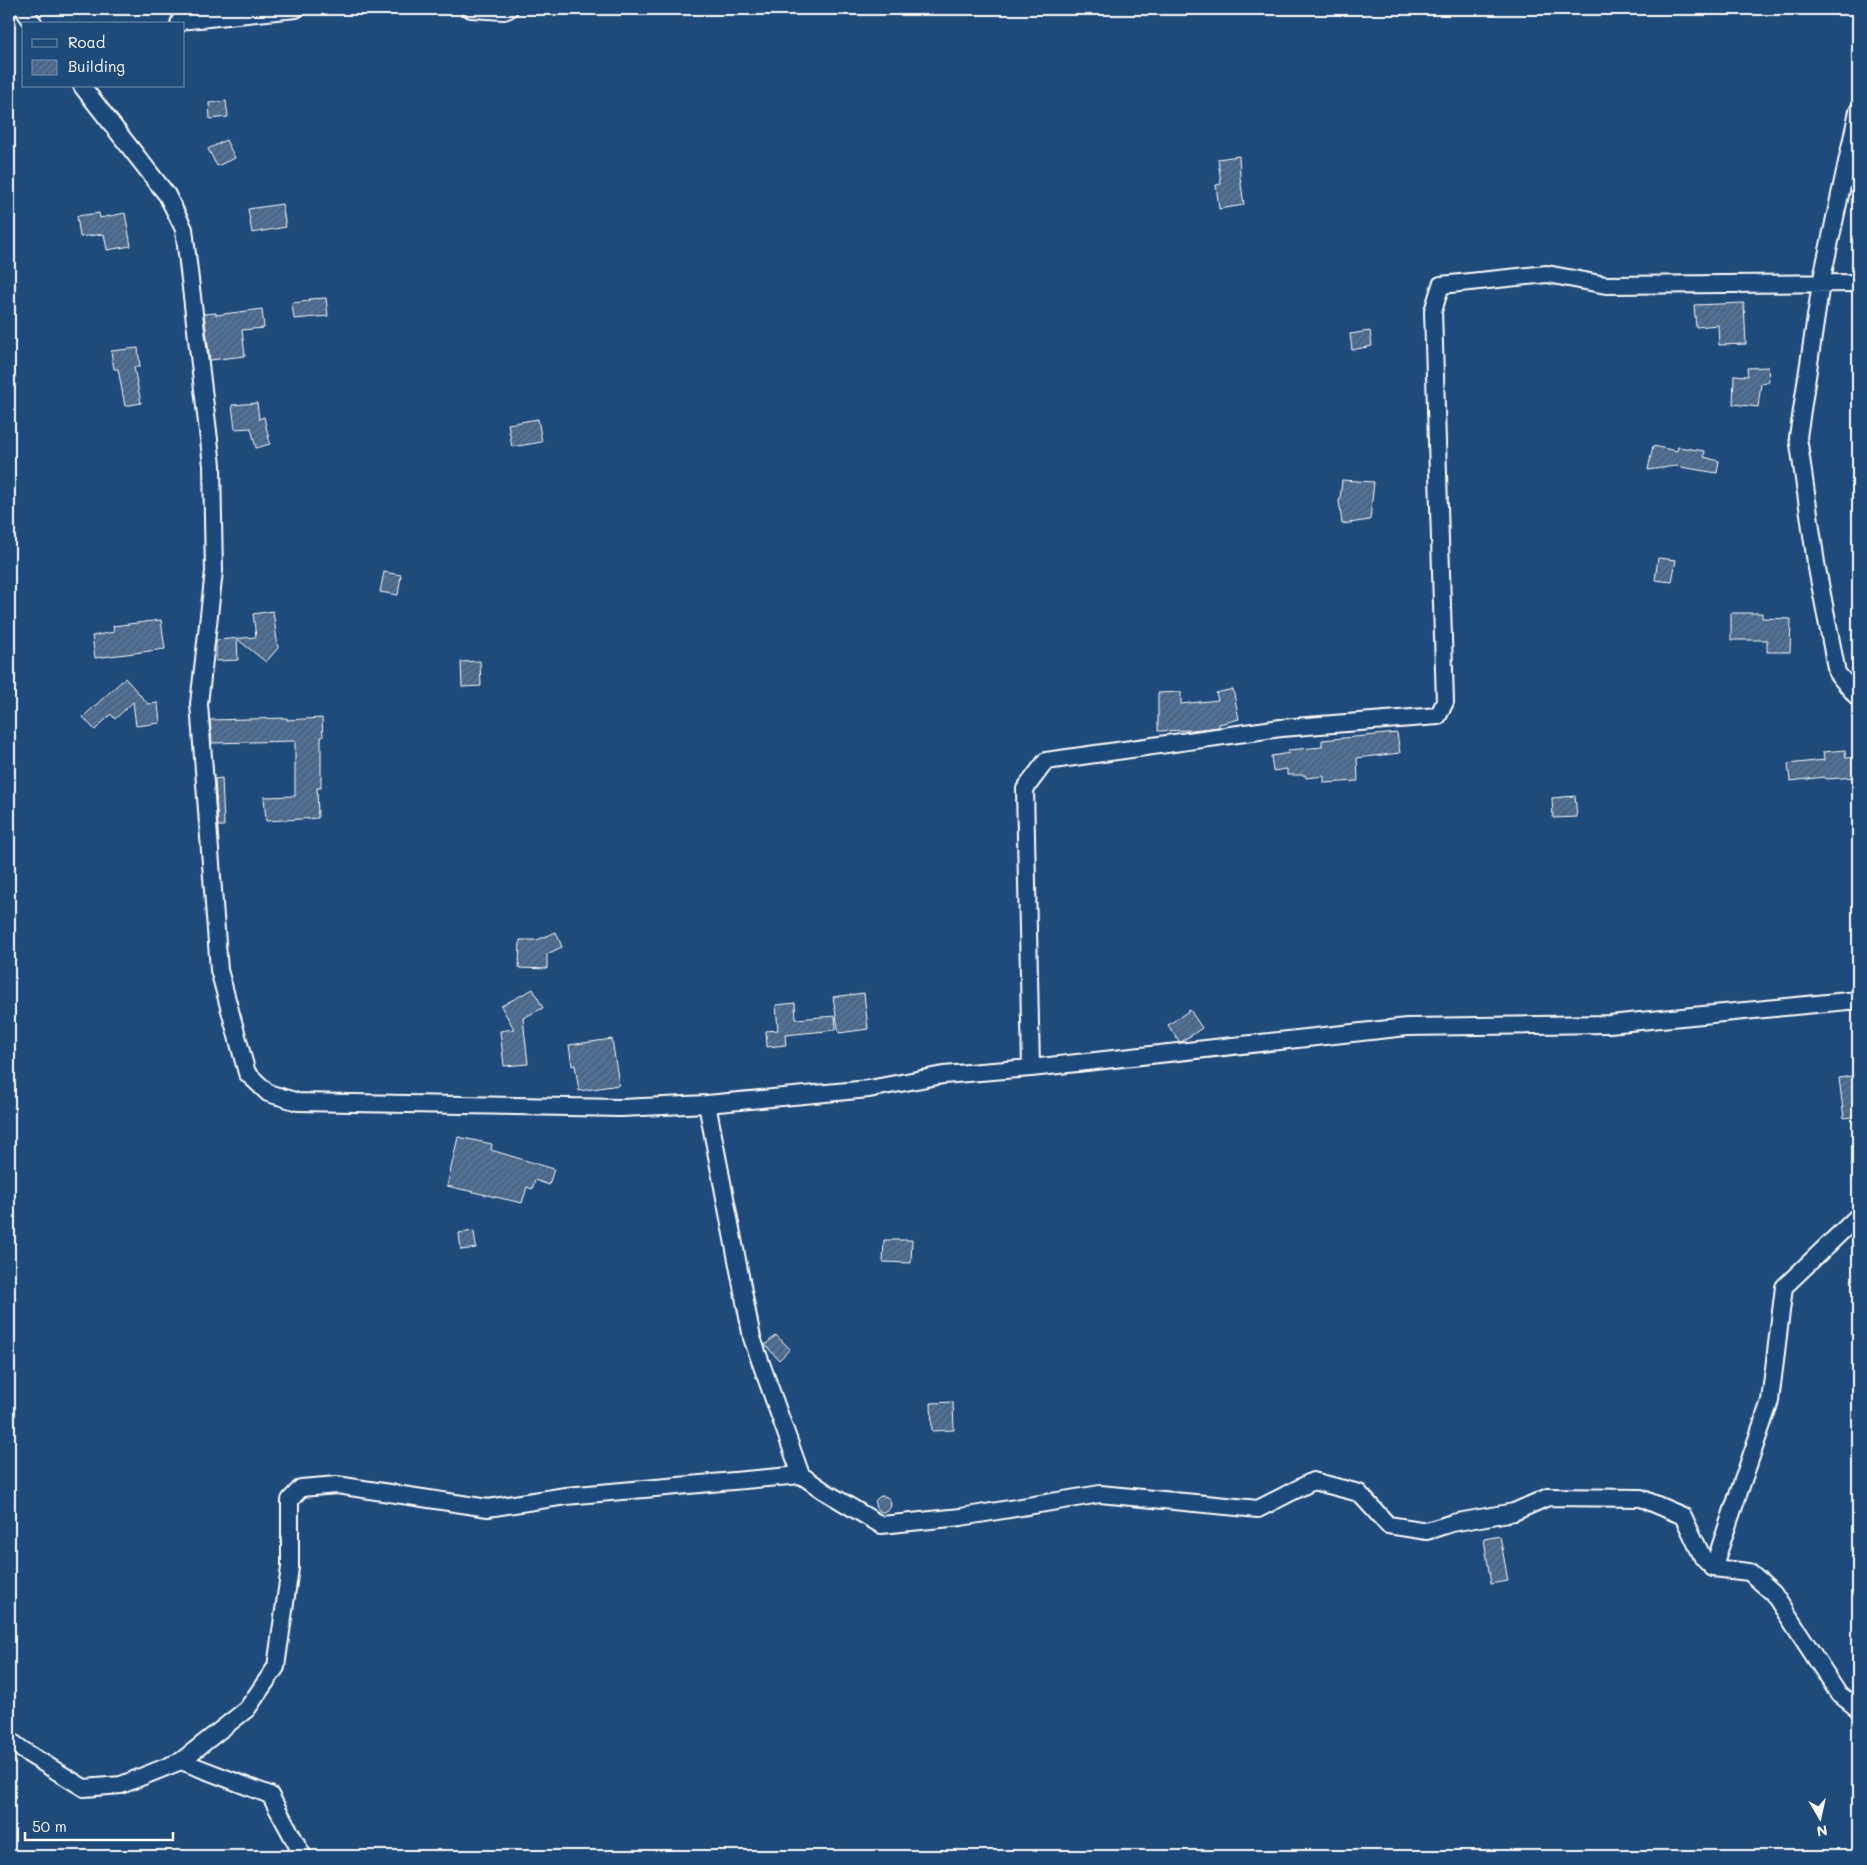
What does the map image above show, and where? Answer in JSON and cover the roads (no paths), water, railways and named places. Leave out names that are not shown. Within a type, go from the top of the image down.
[{"type":"street","points":[[22,9],[32,22]]},
{"type":"street","points":[[180,22],[296,9]]},
{"type":"street","points":[[471,9],[504,11],[508,9]]},
{"type":"street","points":[[84,88],[168,195],[184,229],[212,465],[214,571],[199,704],[219,970],[247,1073],[268,1093],[298,1102],[622,1108],[707,1104],[870,1089],[943,1075],[1031,1068],[1407,1027],[1609,1024],[1858,1000]]},
{"type":"street","points":[[1858,111],[1821,282],[1798,437],[1816,563],[1837,673],[1858,698]]},
{"type":"street","points":[[1031,1068],[1025,789],[1046,761],[1281,728],[1438,716],[1445,702],[1433,311],[1441,285],[1547,274],[1606,285],[1858,283]]},
{"type":"street","points":[[707,1104],[752,1338],[801,1475],[824,1492],[881,1525],[961,1517],[1100,1494],[1258,1509],[1313,1481],[1359,1493],[1388,1525],[1427,1531],[1452,1523],[1514,1512],[1548,1497],[1641,1498],[1683,1516],[1703,1558],[1714,1568],[1749,1572],[1772,1593],[1839,1694],[1858,1708]]},
{"type":"street","points":[[1714,1568],[1770,1401],[1784,1287],[1858,1216]]},
{"type":"street","points":[[9,1740],[27,1754],[84,1788],[121,1785],[181,1761],[246,1710],[276,1667],[290,1568],[290,1500],[300,1488],[337,1486],[488,1508],[566,1496],[801,1475]]},
{"type":"street","points":[[181,1761],[270,1795],[303,1856]]}]
